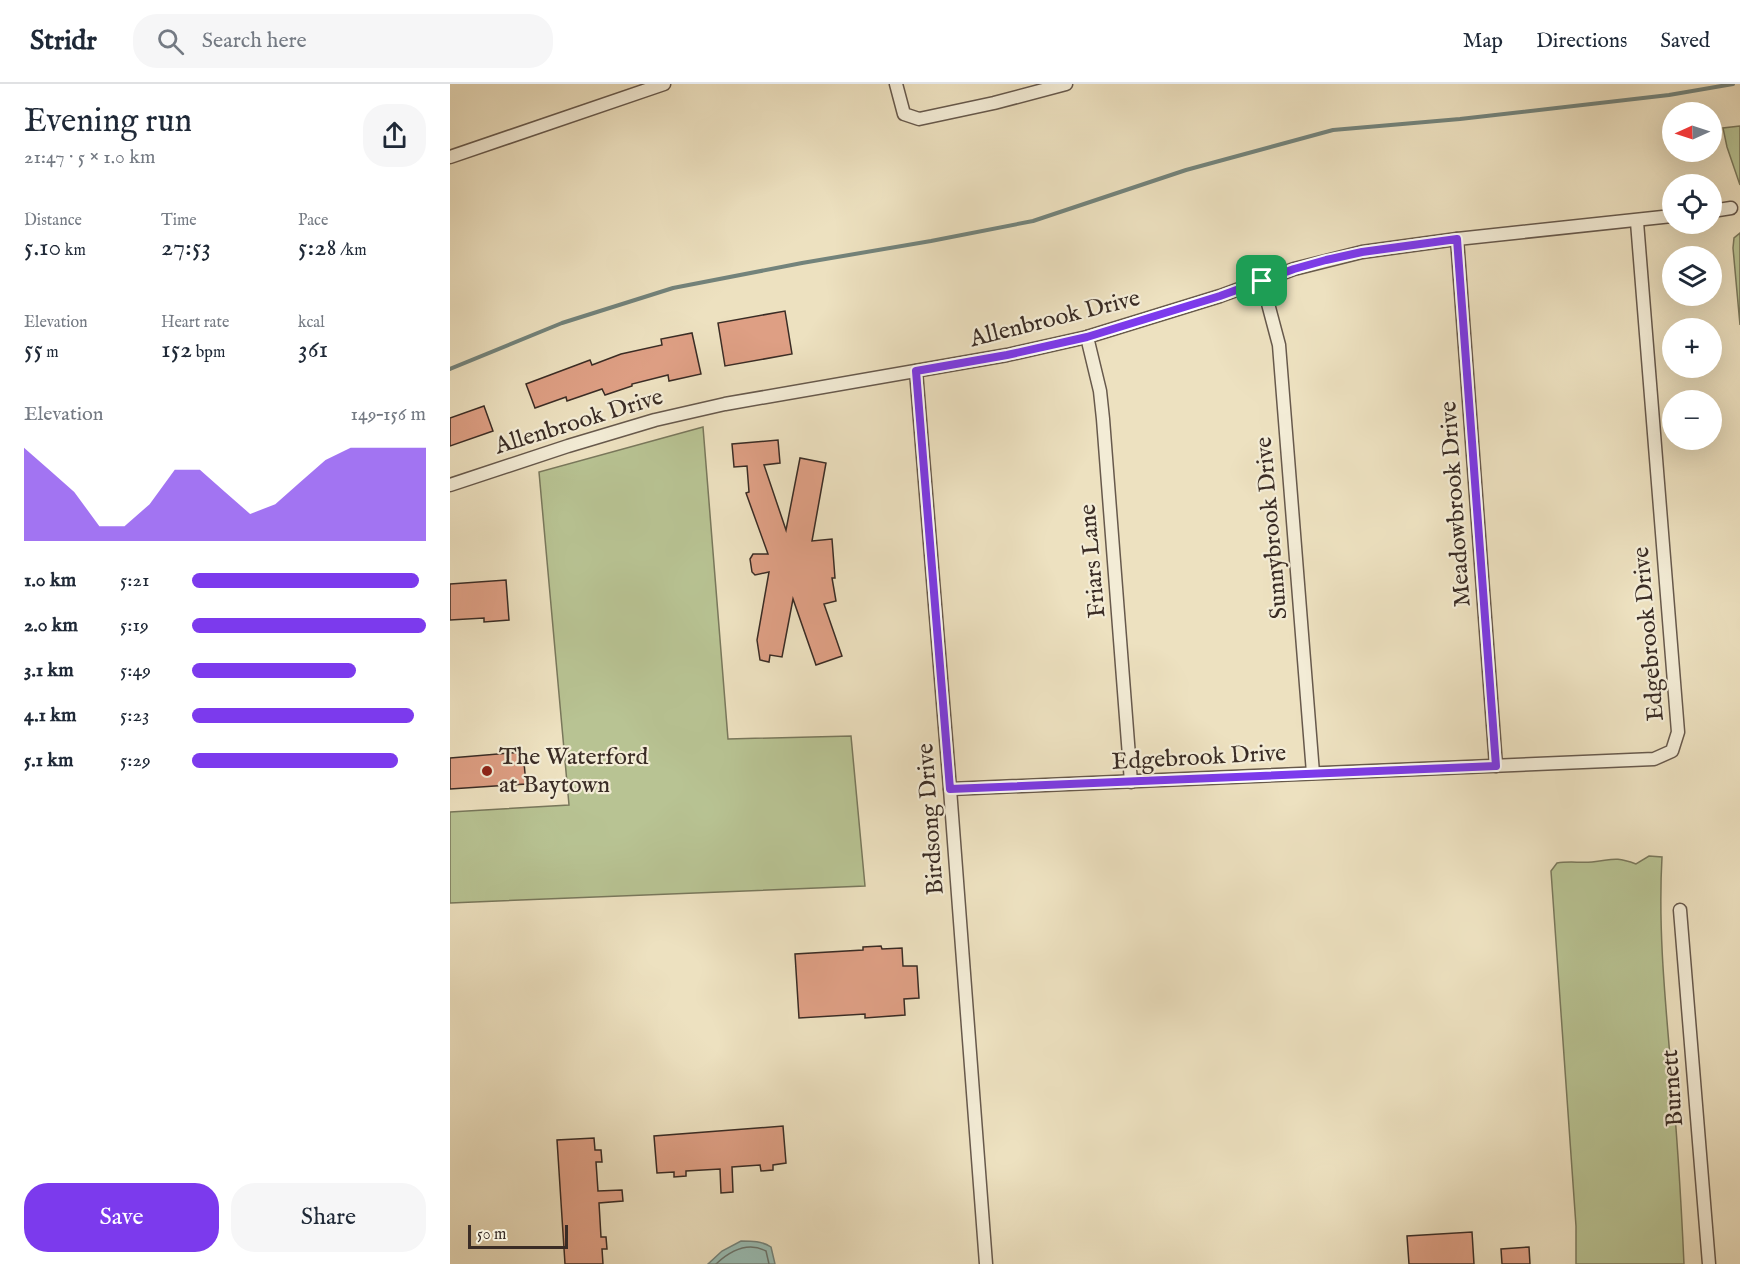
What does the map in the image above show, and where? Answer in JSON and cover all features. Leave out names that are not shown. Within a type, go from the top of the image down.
[{"type":"street","points":[[450,157],[664,84]]},
{"type":"street","points":[[896,84],[904,114],[920,119],[1066,84]]},
{"type":"street","points":[[1722,209],[1731,208]]},
{"type":"street","name":"Allenbrook Drive","points":[[450,485],[666,417],[725,404],[1007,355],[1087,337],[1220,296],[1294,269],[1362,252],[1457,239],[1662,218]]},
{"type":"street","name":"Edgebrook Drive","points":[[950,789],[1654,759],[1672,751],[1678,732],[1637,222]]},
{"type":"street","name":"Meadowbrook Drive","points":[[1457,239],[1496,766]]},
{"type":"street","name":"Sunnybrook Drive","points":[[1262,281],[1278,345],[1313,773]]},
{"type":"street","name":"Friars Lane","points":[[1087,337],[1100,391],[1103,419],[1131,782]]},
{"type":"street","name":"Birdsong Drive","points":[[916,371],[986,1264]]},
{"type":"street","name":"Burnett","points":[[1680,910],[1709,1264]]},
{"type":"green space","points":[[1740,126],[1740,185],[1723,128]]},
{"type":"green space","points":[[1740,233],[1740,325],[1733,248],[1734,238]]},
{"type":"green space","points":[[703,427],[728,739],[851,736],[865,886],[450,903],[450,812],[569,805],[539,472]]},
{"type":"green space","points":[[1649,856],[1662,857],[1663,963],[1684,1264],[1576,1264],[1576,1226],[1551,871],[1557,863],[1614,859],[1636,864]]},
{"type":"water","points":[[741,1241],[760,1242],[771,1247],[775,1264],[708,1264],[722,1251]]},
{"type":"building","points":[[785,311],[792,354],[725,366],[718,323]]},
{"type":"building","points":[[692,333],[701,374],[669,381],[668,375],[632,384],[632,386],[605,395],[602,389],[567,401],[566,397],[535,408],[526,384],[590,360],[592,365],[621,354],[662,345],[661,339]]},
{"type":"building","points":[[484,406],[493,431],[450,446],[450,418]]},
{"type":"building","points":[[778,440],[780,463],[764,465],[786,530],[800,458],[826,463],[812,541],[832,539],[835,578],[832,578],[836,601],[824,604],[842,656],[816,665],[793,599],[782,657],[770,655],[769,662],[760,660],[757,640],[769,572],[755,575],[752,572],[750,559],[753,554],[768,554],[746,493],[749,492],[747,466],[734,467],[732,444]]},
{"type":"building","points":[[506,580],[509,620],[484,622],[484,618],[450,620],[450,584]]},
{"type":"building","name":"The Waterford at Baytown","points":[[523,752],[526,784],[450,789],[450,758]]},
{"type":"building","points":[[881,946],[882,949],[902,948],[903,966],[917,966],[919,998],[904,999],[905,1015],[865,1018],[865,1014],[799,1018],[795,954],[863,950],[863,947]]},
{"type":"building","points":[[783,1126],[786,1163],[773,1165],[773,1170],[761,1171],[760,1165],[732,1167],[733,1192],[721,1193],[720,1169],[686,1171],[686,1176],[674,1177],[674,1172],[657,1173],[654,1136]]},
{"type":"building","points":[[594,1138],[595,1150],[601,1150],[602,1162],[596,1162],[598,1191],[622,1190],[623,1201],[599,1203],[601,1237],[606,1237],[607,1249],[602,1249],[603,1264],[565,1264],[557,1140]]},
{"type":"building","points":[[1472,1232],[1474,1264],[1409,1264],[1407,1236]]},
{"type":"building","points":[[1529,1247],[1530,1264],[1502,1264],[1501,1249]]},
{"type":"waterway","points":[[450,369],[562,323],[673,288],[1033,221],[1186,170],[1333,130],[1460,119],[1669,95],[1733,84]]},
{"type":"place","name":"The Waterford at Baytown","points":[[487,771]]},
{"type":"route","points":[[1457,239],[1496,766],[950,789],[916,371],[1007,355],[1087,337],[1262,281],[1294,269],[1362,252],[1457,239]]}]
